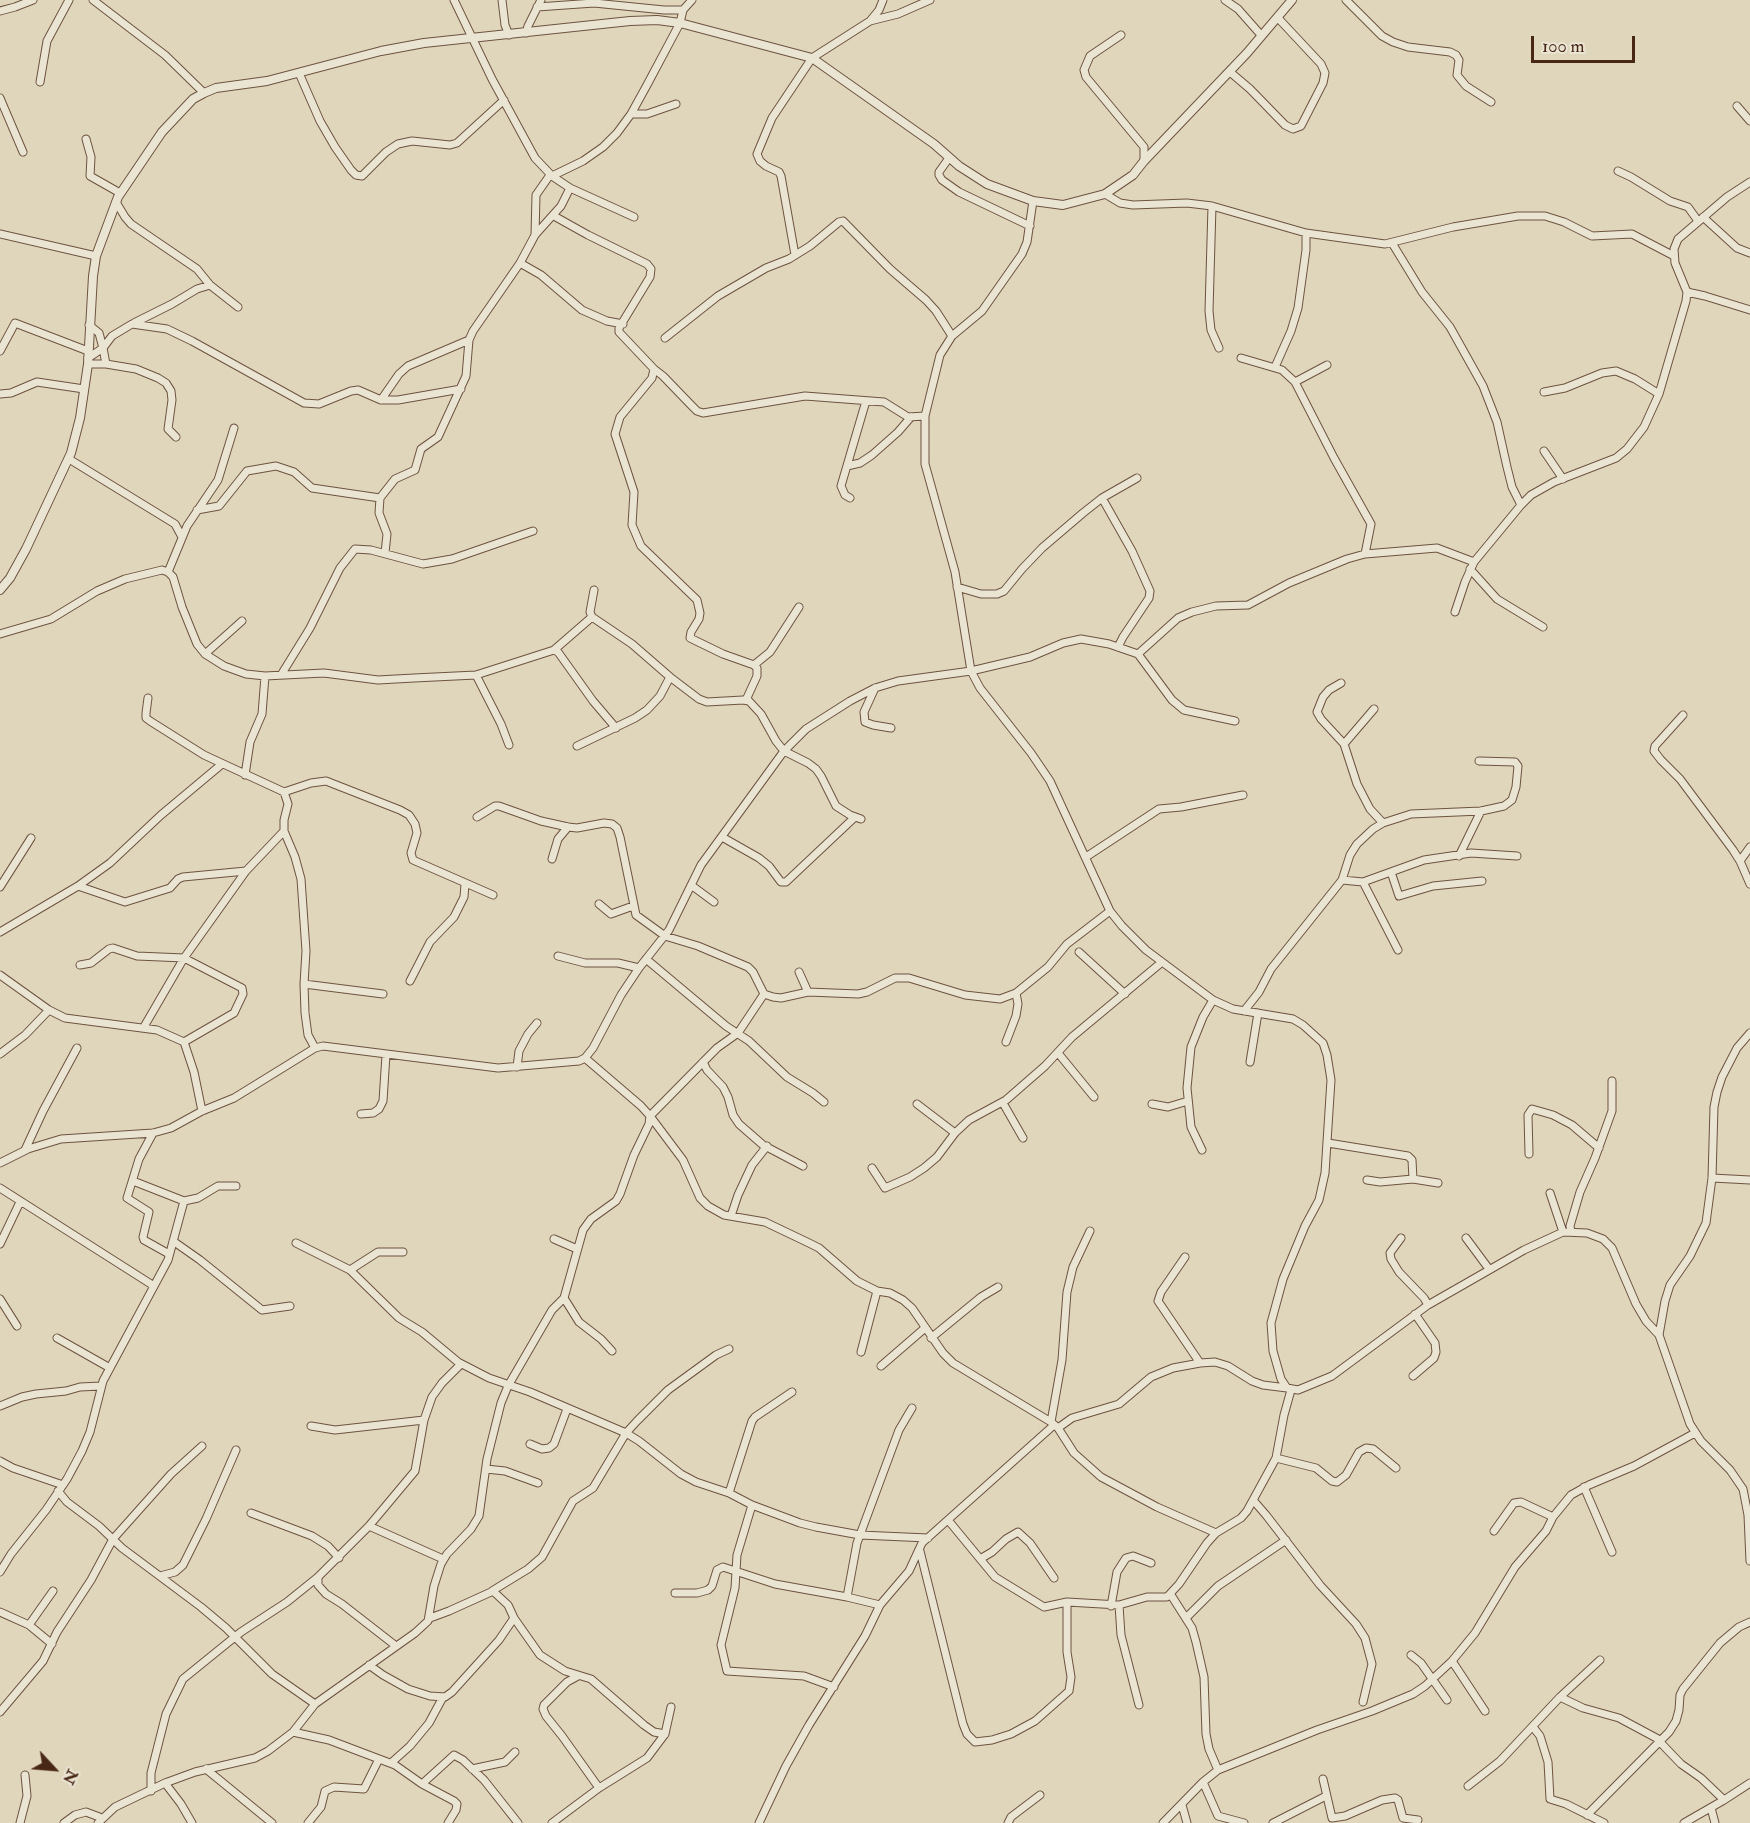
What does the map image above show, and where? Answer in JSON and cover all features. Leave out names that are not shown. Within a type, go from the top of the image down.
[{"type":"street","points":[[0,10],[33,0]]},
{"type":"street","points":[[40,82],[47,41],[69,0]]},
{"type":"street","points":[[93,0],[165,55],[204,93]]},
{"type":"street","points":[[454,0],[471,38],[535,158],[551,176],[570,188],[634,217]]},
{"type":"street","points":[[502,0],[505,25],[509,34]]},
{"type":"street","points":[[526,33],[541,0]]},
{"type":"street","points":[[535,235],[536,195],[551,176],[583,162],[617,133],[631,114],[680,23],[683,10],[692,0]]},
{"type":"street","points":[[795,255],[782,176],[765,166],[756,154],[778,107],[812,58],[870,21],[879,10],[883,0]]},
{"type":"street","points":[[870,21],[898,14],[930,0]]},
{"type":"street","points":[[1225,0],[1238,9],[1261,35]]},
{"type":"street","points":[[0,590],[10,578],[26,549],[69,459],[80,418],[84,389],[96,256],[116,202],[162,132],[193,99],[204,93],[216,88],[267,81],[381,51],[424,43],[657,20],[680,23],[812,58],[987,184],[1033,201],[1063,205],[1105,194],[1133,175],[1230,72],[1292,0]]},
{"type":"street","points":[[1346,0],[1382,36],[1393,42],[1408,47],[1450,52],[1456,55],[1459,60],[1457,75],[1466,86],[1491,102]]},
{"type":"street","points":[[537,7],[594,3],[683,10]]},
{"type":"street","points":[[1230,72],[1250,88],[1286,125],[1293,129],[1301,126],[1323,83],[1325,73],[1321,64],[1278,18]]},
{"type":"street","points":[[1121,35],[1090,56],[1084,70],[1086,77],[1144,147],[1144,161]]},
{"type":"street","points":[[299,73],[320,121],[335,147],[351,170],[362,176],[386,152],[398,144],[412,141],[450,145],[457,142],[504,100]]},
{"type":"street","points":[[0,98],[23,152]]},
{"type":"street","points":[[631,114],[647,114],[676,104]]},
{"type":"street","points":[[1737,106],[1750,121]]},
{"type":"street","points":[[86,139],[91,157],[90,176],[120,193]]},
{"type":"street","points":[[949,158],[939,172],[942,180],[958,192],[1030,226]]},
{"type":"street","points":[[1618,171],[1670,201],[1688,207],[1737,248],[1750,253]]},
{"type":"street","points":[[1455,612],[1472,566],[1531,495],[1563,479],[1608,462],[1627,449],[1644,427],[1659,394],[1684,315],[1687,292],[1676,270],[1674,256],[1678,239],[1727,197],[1750,182]]},
{"type":"street","points":[[386,553],[387,534],[379,513],[380,498],[395,479],[415,470],[421,449],[438,437],[468,369],[469,340],[473,331],[520,263],[535,235],[561,206],[570,188]]},
{"type":"street","points":[[1105,194],[1120,202],[1133,205],[1186,203],[1212,206],[1306,232],[1371,242],[1392,243],[1430,231],[1529,215],[1545,216],[1592,236],[1632,234],[1674,256]]},
{"type":"street","points":[[948,1520],[995,1577],[1042,1606],[1052,1607],[1067,1602],[1115,1605],[1147,1597],[1166,1598],[1171,1595],[1216,1533],[1241,1518],[1276,1458],[1289,1389],[1277,1369],[1271,1323],[1283,1279],[1305,1226],[1319,1200],[1328,1143],[1331,1080],[1323,1043],[1293,1019],[1233,1009],[1213,1000],[1134,939],[1110,910],[1050,781],[980,688],[971,671],[957,587],[925,464],[925,416],[940,355],[952,336],[982,311],[1022,254],[1030,226],[1033,201]]},
{"type":"street","points":[[116,202],[124,217],[131,224],[197,269],[210,285],[238,307]]},
{"type":"street","points":[[1212,206],[1209,311],[1210,330],[1219,348]]},
{"type":"street","points":[[554,216],[588,236],[647,264],[651,269],[650,277],[619,332],[697,411],[722,411],[805,396],[884,402],[911,417],[925,416]]},
{"type":"street","points":[[665,338],[718,296],[766,268],[795,255],[838,222],[845,221],[890,269],[926,300],[952,336]]},
{"type":"street","points":[[1275,367],[1291,331],[1298,308],[1305,262],[1306,232]]},
{"type":"street","points":[[0,234],[96,256]]},
{"type":"street","points":[[1392,243],[1422,292],[1450,327],[1483,386],[1497,422],[1509,477],[1521,505]]},
{"type":"street","points":[[520,263],[541,275],[582,310],[607,321],[623,324]]},
{"type":"street","points":[[88,358],[103,348],[112,336],[132,324],[197,289],[210,285]]},
{"type":"street","points":[[1687,292],[1750,310]]},
{"type":"street","points":[[0,351],[15,323],[88,358],[106,364],[136,369],[158,378],[166,383],[171,391],[168,429],[176,437]]},
{"type":"street","points":[[132,324],[156,327],[175,333],[304,403],[319,404],[358,390],[381,400],[398,400],[461,389]]},
{"type":"street","points":[[89,325],[99,333],[106,364]]},
{"type":"street","points":[[381,400],[399,374],[408,366],[469,340]]},
{"type":"street","points":[[1241,358],[1282,370],[1295,382],[1371,524],[1365,554]]},
{"type":"street","points":[[1295,382],[1327,365]]},
{"type":"street","points":[[654,369],[652,378],[620,417],[615,434],[634,492],[632,525],[641,546],[697,600],[700,607],[699,619],[690,638],[757,668],[757,676],[746,700]]},
{"type":"street","points":[[1544,392],[1565,388],[1602,373],[1616,371],[1635,379],[1659,394]]},
{"type":"street","points":[[0,394],[11,393],[37,382],[84,389]]},
{"type":"street","points":[[850,498],[845,495],[841,486],[866,401]]},
{"type":"street","points":[[847,466],[860,463],[872,455],[911,417]]},
{"type":"street","points":[[168,572],[182,537],[218,480],[234,428]]},
{"type":"street","points":[[1544,451],[1563,479]]},
{"type":"street","points":[[69,459],[175,525],[182,537]]},
{"type":"street","points":[[197,510],[219,506],[247,471],[276,466],[294,472],[312,488],[325,488],[380,498]]},
{"type":"street","points":[[957,587],[981,594],[998,594],[1004,591],[1042,548],[1102,498],[1137,478]]},
{"type":"street","points":[[1102,498],[1150,591],[1149,598],[1118,647]]},
{"type":"street","points":[[281,675],[310,628],[350,553],[360,548],[423,564],[432,563],[452,559],[533,531]]},
{"type":"street","points":[[1138,654],[1178,618],[1192,612],[1216,606],[1248,604],[1289,583],[1365,554],[1437,548],[1472,566],[1497,599],[1543,627]]},
{"type":"street","points":[[0,634],[51,619],[83,598],[126,579],[162,570],[168,572],[172,577],[191,633],[205,654],[224,666],[246,674],[265,676],[324,673],[378,680],[476,675],[554,650],[592,618]]},
{"type":"street","points":[[592,618],[590,612],[594,590]]},
{"type":"street","points":[[754,665],[770,652],[799,607]]},
{"type":"street","points":[[592,618],[632,644],[699,699],[707,702],[746,700],[752,703],[784,751],[816,769],[836,806],[858,818],[786,882],[781,882],[769,866],[759,858],[722,837]]},
{"type":"street","points":[[205,654],[243,621]]},
{"type":"street","points":[[0,1163],[25,1150],[72,1138],[153,1133],[171,1128],[202,1111],[234,1098],[315,1048],[336,1046],[386,1055],[498,1068],[579,1061],[585,1058],[639,968],[665,936],[701,866],[784,751],[814,723],[875,688],[898,681],[971,671],[1030,657],[1063,643],[1081,639],[1095,640],[1138,654],[1172,700],[1184,710],[1235,721]]},
{"type":"street","points":[[554,650],[558,652],[592,701],[616,728]]},
{"type":"street","points":[[476,675],[501,723],[508,745]]},
{"type":"street","points":[[245,775],[250,742],[262,714],[265,676]]},
{"type":"street","points":[[577,746],[616,728],[647,710],[660,696],[670,677]]},
{"type":"street","points":[[1341,683],[1329,690],[1323,697],[1317,712],[1344,744],[1357,784],[1370,809],[1383,823]]},
{"type":"street","points":[[875,688],[864,712],[865,722],[891,728]]},
{"type":"street","points":[[148,699],[147,718],[204,755],[245,775],[284,792],[310,783],[326,781],[409,815],[417,832],[411,853],[413,860],[493,895]]},
{"type":"street","points":[[1344,744],[1374,709]]},
{"type":"street","points":[[1683,715],[1655,746],[1654,751],[1680,779],[1740,861],[1750,884]]},
{"type":"street","points":[[1244,1011],[1259,992],[1271,969],[1342,880],[1350,855],[1357,844],[1383,823],[1410,814],[1481,811],[1504,806],[1512,800],[1518,766],[1515,762],[1479,761]]},
{"type":"street","points":[[0,932],[78,886],[110,862],[222,764]]},
{"type":"street","points":[[284,792],[288,804],[284,831],[301,879],[306,951],[305,1013],[308,1035],[315,1048]]},
{"type":"street","points":[[1086,857],[1159,809],[1242,795]]},
{"type":"street","points":[[477,817],[499,806],[531,818],[577,828],[604,823],[612,824],[617,828],[636,915],[665,936],[698,946],[748,967],[764,994]]},
{"type":"street","points":[[1460,856],[1481,811]]},
{"type":"street","points":[[552,859],[558,839],[568,826]]},
{"type":"street","points":[[144,1025],[184,958],[246,871],[284,831]]},
{"type":"street","points":[[0,887],[31,838]]},
{"type":"street","points":[[1740,861],[1750,847]]},
{"type":"street","points":[[1342,880],[1363,882],[1424,860],[1471,853],[1517,856]]},
{"type":"street","points":[[78,886],[125,902],[170,888],[183,877],[246,871]]},
{"type":"street","points":[[1391,872],[1400,896],[1433,886],[1482,881]]},
{"type":"street","points":[[1363,882],[1398,950]]},
{"type":"street","points":[[410,981],[430,942],[453,917],[464,897],[465,884]]},
{"type":"street","points":[[691,885],[714,902]]},
{"type":"street","points":[[599,904],[611,914],[633,906]]},
{"type":"street","points":[[764,994],[781,998],[808,992],[858,994],[895,978],[909,978],[965,995],[995,1000],[1016,993],[1048,967],[1067,944],[1110,910]]},
{"type":"street","points":[[80,965],[91,963],[113,948],[137,956],[184,958],[242,988],[243,991],[234,1013],[184,1042]]},
{"type":"street","points":[[1079,952],[1125,994]]},
{"type":"street","points":[[558,956],[585,963],[618,963],[639,968]]},
{"type":"street","points":[[646,959],[726,1026],[749,1041],[787,1077],[824,1102]]},
{"type":"street","points":[[872,1168],[883,1186],[888,1188],[924,1167],[937,1157],[955,1133],[969,1120],[1003,1103],[1058,1053],[1072,1037],[1162,962]]},
{"type":"street","points":[[800,972],[808,992]]},
{"type":"street","points":[[0,975],[49,1011],[65,1018],[157,1030],[184,1042],[194,1072],[202,1111]]},
{"type":"street","points":[[304,984],[382,994]]},
{"type":"street","points":[[1006,1042],[1016,1016],[1018,1004],[1016,993]]},
{"type":"street","points":[[64,1823],[75,1815],[86,1812],[100,1820],[115,1807],[165,1783],[206,1769],[255,1758],[293,1732],[315,1704],[426,1624],[430,1617],[434,1586],[443,1559],[477,1521],[493,1429],[501,1403],[508,1386],[552,1310],[564,1298],[583,1230],[591,1219],[616,1201],[634,1155],[649,1125],[650,1116],[717,1048],[738,1033],[764,994]]},
{"type":"street","points":[[1202,1150],[1191,1127],[1187,1088],[1191,1047],[1203,1017],[1213,1000]]},
{"type":"street","points":[[0,1054],[25,1035],[49,1011]]},
{"type":"street","points":[[1250,1062],[1258,1013]]},
{"type":"street","points":[[517,1067],[519,1050],[537,1023]]},
{"type":"street","points":[[1659,1335],[1670,1285],[1690,1256],[1706,1223],[1712,1178],[1714,1107],[1717,1092],[1737,1048],[1750,1033]]},
{"type":"street","points":[[25,1150],[77,1048]]},
{"type":"street","points":[[1058,1053],[1094,1098]]},
{"type":"street","points":[[361,1114],[374,1113],[379,1110],[383,1101],[386,1055]]},
{"type":"street","points":[[585,1058],[650,1116],[683,1160],[700,1198],[708,1206],[731,1216],[765,1222],[809,1243],[819,1248],[857,1281],[903,1300],[912,1308],[931,1338],[953,1363],[1054,1425],[1074,1453],[1101,1477],[1157,1507],[1216,1533]]},
{"type":"street","points":[[703,1062],[707,1070],[723,1087],[733,1115],[739,1124],[751,1136],[803,1166]]},
{"type":"street","points":[[1567,1232],[1612,1111],[1612,1081]]},
{"type":"street","points":[[1152,1104],[1168,1107],[1188,1101]]},
{"type":"street","points":[[1003,1103],[1023,1138]]},
{"type":"street","points":[[917,1104],[955,1133]]},
{"type":"street","points":[[1529,1154],[1528,1115],[1532,1109],[1572,1125],[1599,1148]]},
{"type":"street","points":[[153,1133],[140,1159],[128,1200],[149,1212],[142,1237],[169,1254]]},
{"type":"street","points":[[1328,1143],[1408,1156],[1412,1160],[1413,1179]]},
{"type":"street","points":[[731,1216],[752,1165],[767,1146]]},
{"type":"street","points":[[1712,1178],[1750,1180]]},
{"type":"street","points":[[1367,1180],[1380,1182],[1413,1179],[1438,1183]]},
{"type":"street","points":[[133,1181],[184,1201],[198,1198],[222,1184],[236,1186]]},
{"type":"street","points":[[0,1188],[154,1286]]},
{"type":"street","points":[[1550,1193],[1567,1232]]},
{"type":"street","points":[[0,1572],[4,1563],[61,1488],[82,1451],[90,1432],[101,1386],[169,1254],[184,1201]]},
{"type":"street","points":[[0,1244],[20,1202]]},
{"type":"street","points":[[1054,1425],[1067,1292],[1073,1267],[1090,1232]]},
{"type":"street","points":[[759,1823],[786,1766],[866,1636],[880,1605],[905,1578],[928,1538],[1054,1425],[1119,1404],[1157,1374],[1173,1368],[1200,1363],[1215,1362],[1228,1366],[1252,1381],[1274,1388],[1306,1388],[1332,1376],[1359,1358],[1428,1305],[1524,1250],[1567,1232],[1587,1233],[1603,1239],[1612,1248],[1636,1304],[1646,1321],[1659,1335],[1690,1424],[1695,1433],[1730,1470],[1743,1489],[1748,1515],[1750,1561]]},
{"type":"street","points":[[1401,1238],[1390,1253],[1391,1259],[1399,1272],[1428,1305]]},
{"type":"street","points":[[1466,1238],[1489,1269]]},
{"type":"street","points":[[554,1239],[577,1249]]},
{"type":"street","points":[[173,1241],[262,1310],[290,1306]]},
{"type":"street","points":[[296,1242],[350,1270],[399,1318],[422,1332],[461,1364],[508,1386],[530,1392],[627,1433],[687,1478],[800,1523],[860,1535],[928,1538]]},
{"type":"street","points":[[350,1270],[378,1251],[403,1252]]},
{"type":"street","points":[[1185,1257],[1161,1292],[1158,1301],[1200,1363]]},
{"type":"street","points":[[931,1338],[981,1297],[998,1287]]},
{"type":"street","points":[[861,1352],[877,1291]]},
{"type":"street","points":[[564,1298],[579,1322],[601,1339],[612,1352]]},
{"type":"street","points":[[0,1299],[17,1326]]},
{"type":"street","points":[[1413,1376],[1434,1358],[1437,1352],[1435,1343],[1415,1314]]},
{"type":"street","points":[[881,1366],[925,1328]]},
{"type":"street","points":[[57,1338],[110,1368]]},
{"type":"street","points":[[430,1617],[492,1591],[528,1569],[542,1557],[573,1501],[592,1488],[627,1433],[668,1390],[716,1355],[729,1349]]},
{"type":"street","points":[[151,1791],[155,1755],[166,1714],[183,1679],[318,1577],[369,1526],[415,1471],[424,1420],[432,1397],[441,1383],[461,1364]]},
{"type":"street","points":[[0,1406],[36,1394],[101,1386]]},
{"type":"street","points":[[729,1493],[752,1421],[792,1392]]},
{"type":"street","points":[[847,1597],[860,1535],[899,1430],[912,1408]]},
{"type":"street","points":[[530,1444],[542,1449],[554,1444],[567,1409]]},
{"type":"street","points":[[311,1426],[334,1430],[424,1420]]},
{"type":"street","points":[[1163,1823],[1218,1770],[1413,1694],[1452,1661],[1475,1633],[1515,1567],[1546,1531],[1553,1517],[1570,1495],[1634,1466],[1695,1433]]},
{"type":"street","points":[[0,1711],[35,1672],[113,1539],[171,1474],[202,1446]]},
{"type":"street","points":[[1276,1458],[1316,1468],[1332,1482],[1337,1482],[1346,1474],[1359,1452],[1366,1448],[1373,1449],[1396,1468]]},
{"type":"street","points":[[160,1576],[175,1572],[183,1566],[236,1450]]},
{"type":"street","points":[[0,1461],[61,1488],[70,1504],[201,1607],[272,1674],[315,1704]]},
{"type":"street","points":[[486,1469],[505,1471],[538,1483]]},
{"type":"street","points":[[1584,1487],[1612,1552]]},
{"type":"street","points":[[1253,1500],[1320,1585],[1356,1624],[1365,1638],[1372,1664],[1363,1702]]},
{"type":"street","points":[[1494,1531],[1514,1503],[1521,1502],[1553,1517]]},
{"type":"street","points":[[752,1505],[737,1555],[738,1572],[721,1645],[727,1671],[804,1676],[834,1687]]},
{"type":"street","points":[[251,1513],[312,1536],[328,1546],[339,1558]]},
{"type":"street","points":[[369,1526],[443,1559]]},
{"type":"street","points":[[980,1559],[1017,1533],[1030,1543],[1054,1578]]},
{"type":"street","points":[[1186,1618],[1218,1586],[1286,1540]]},
{"type":"street","points":[[920,1551],[963,1724],[967,1734],[975,1742],[982,1743],[1001,1737],[1035,1721],[1069,1692],[1071,1677],[1067,1653],[1067,1602]]},
{"type":"street","points":[[1139,1705],[1115,1605],[1117,1572],[1126,1558],[1133,1556],[1151,1563]]},
{"type":"street","points":[[675,1593],[697,1593],[708,1590],[712,1586],[717,1570],[726,1567],[775,1584],[880,1605]]},
{"type":"street","points":[[318,1577],[318,1585],[326,1594],[396,1646]]},
{"type":"street","points":[[29,1625],[52,1591]]},
{"type":"street","points":[[492,1591],[504,1600],[540,1655],[564,1671],[591,1679],[644,1725],[654,1732],[664,1734]]},
{"type":"street","points":[[1171,1595],[1192,1628],[1204,1677],[1206,1734],[1209,1749],[1218,1770]]},
{"type":"street","points":[[0,1612],[29,1625],[52,1644]]},
{"type":"street","points":[[391,1763],[410,1746],[429,1723],[443,1697],[452,1692],[514,1618]]},
{"type":"street","points":[[1587,1815],[1676,1721],[1683,1689],[1720,1643],[1739,1627],[1750,1622]]},
{"type":"street","points":[[1411,1656],[1421,1663],[1447,1700]]},
{"type":"street","points":[[1468,1786],[1500,1761],[1560,1697],[1600,1660]]},
{"type":"street","points":[[1452,1661],[1485,1711]]},
{"type":"street","points":[[369,1665],[408,1689],[443,1697]]},
{"type":"street","points":[[579,1676],[567,1682],[544,1705],[543,1709],[599,1788]]},
{"type":"street","points":[[1560,1697],[1583,1708],[1619,1718],[1659,1741],[1681,1764],[1701,1778],[1724,1800]]},
{"type":"street","points":[[552,1823],[599,1788],[645,1760],[664,1734],[672,1707]]},
{"type":"street","points":[[1533,1727],[1540,1736],[1548,1762],[1550,1799],[1566,1804],[1604,1823]]},
{"type":"street","points":[[293,1732],[328,1740],[391,1763],[457,1804],[448,1823]]},
{"type":"street","points":[[472,1769],[505,1762],[514,1752]]},
{"type":"street","points":[[422,1784],[454,1755],[472,1769],[518,1823]]},
{"type":"street","points":[[308,1823],[321,1807],[325,1791],[334,1787],[365,1788],[379,1759]]},
{"type":"street","points":[[206,1769],[272,1823]]},
{"type":"street","points":[[20,1823],[27,1796],[25,1775]]},
{"type":"street","points":[[1323,1779],[1331,1821],[1382,1800],[1395,1798],[1398,1800],[1403,1818],[1418,1820]]},
{"type":"street","points":[[1203,1782],[1218,1816],[1244,1823]]},
{"type":"street","points":[[165,1783],[192,1823]]},
{"type":"street","points":[[1684,1823],[1750,1783]]},
{"type":"street","points":[[1008,1823],[1011,1817],[1040,1795]]},
{"type":"street","points":[[1273,1823],[1326,1796]]},
{"type":"street","points":[[1182,1805],[1187,1823]]},
{"type":"street","points":[[1711,1808],[1715,1823]]}]
